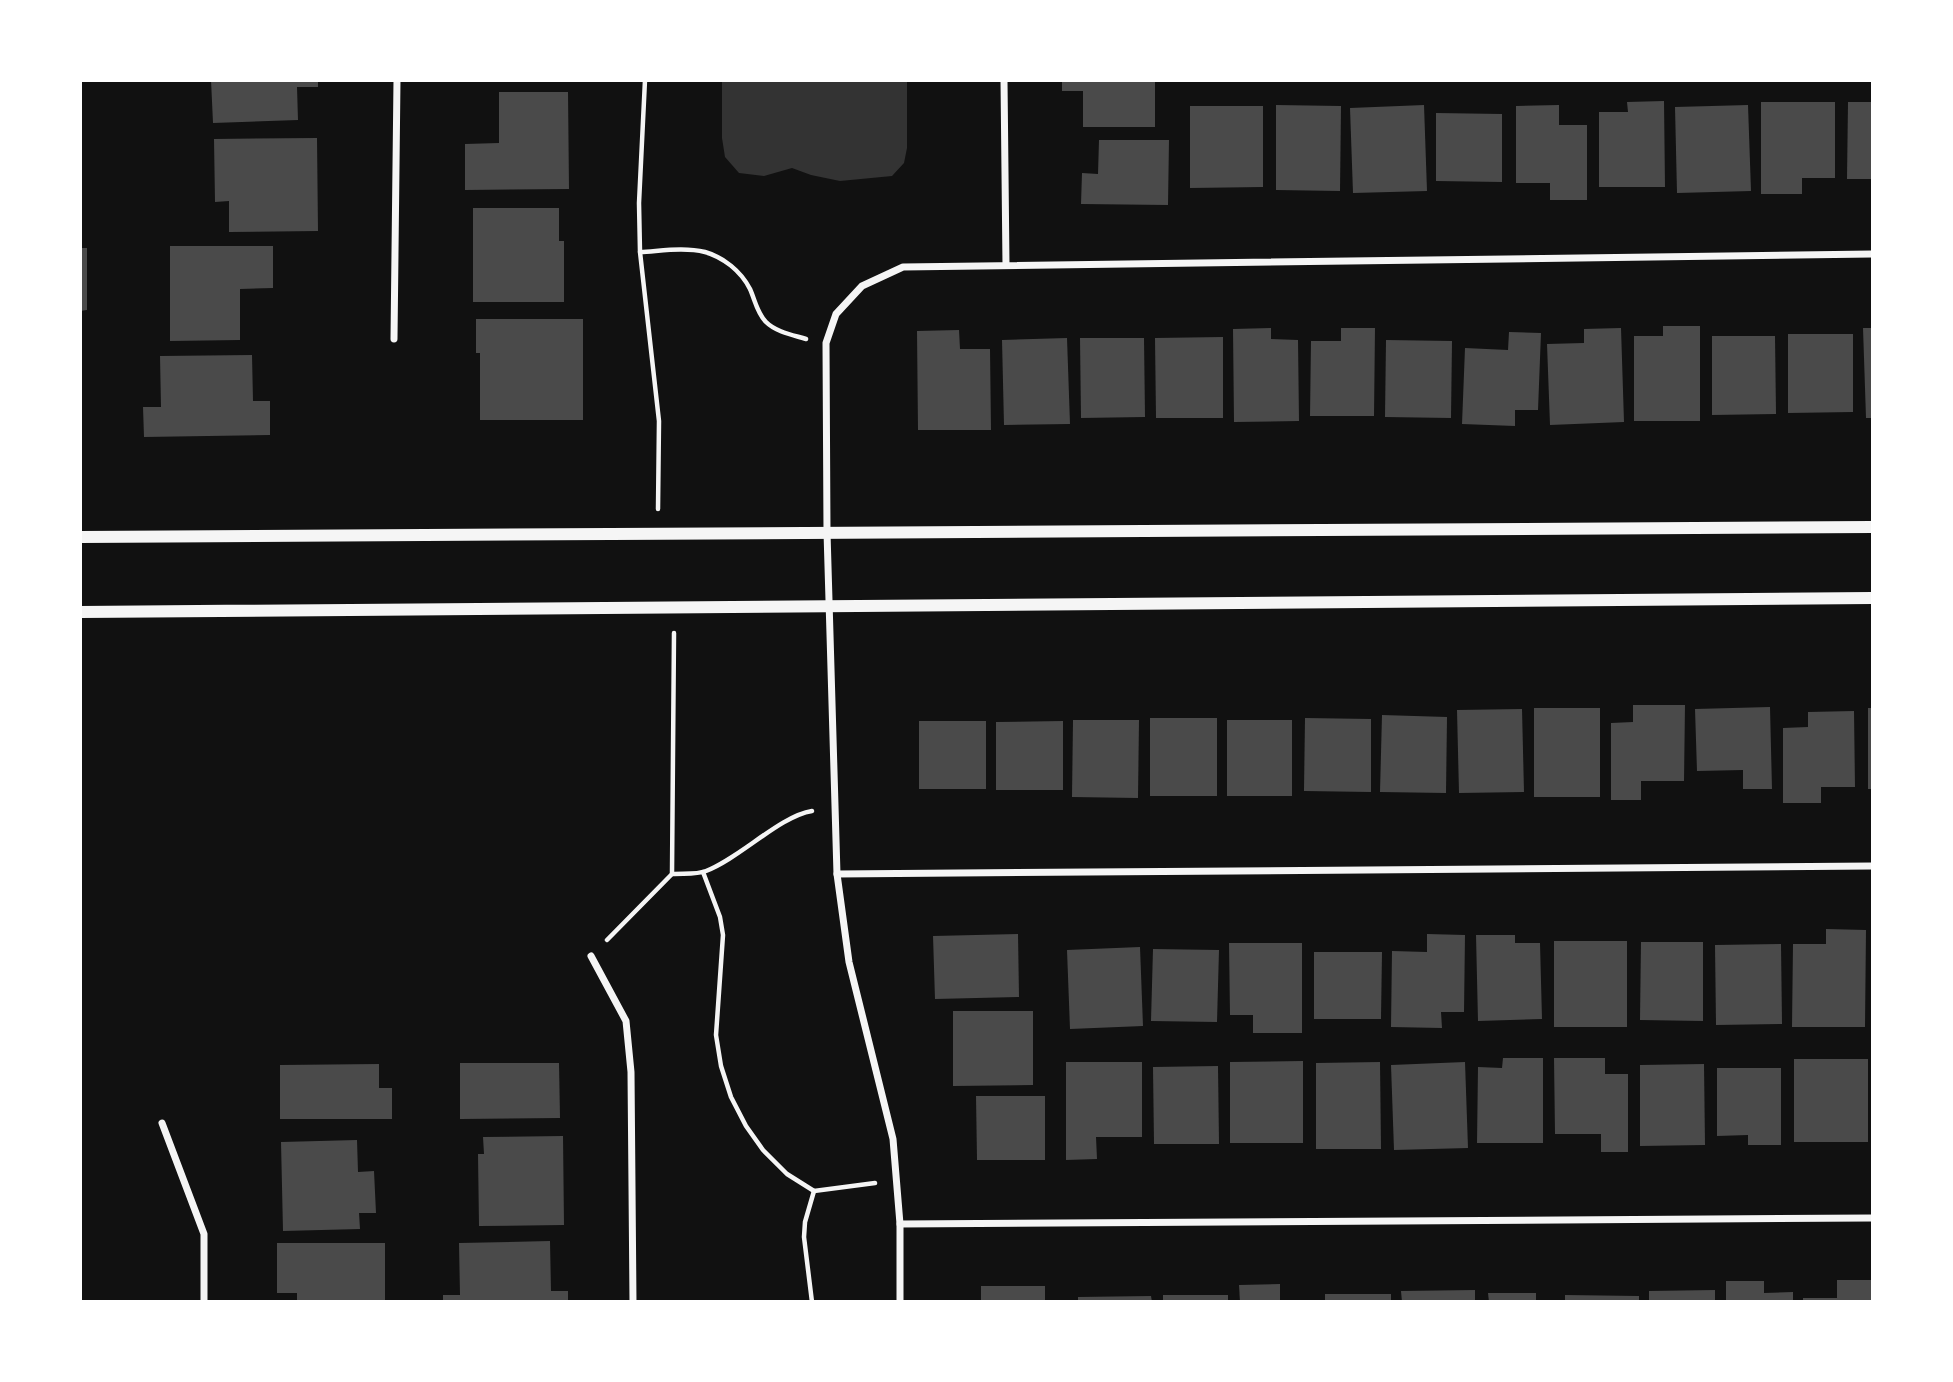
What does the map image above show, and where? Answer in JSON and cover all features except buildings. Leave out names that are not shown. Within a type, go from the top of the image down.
[{"type":"street","points":[[394,339],[397,80]]},
{"type":"street","points":[[1004,80],[1006,265]]},
{"type":"street","points":[[900,1301],[900,1224],[893,1139],[849,962],[838,874],[828,607],[826,344],[836,314],[862,286],[903,267],[1872,254]]},
{"type":"street","points":[[80,537],[1872,527]]},
{"type":"street","points":[[80,612],[1872,598]]},
{"type":"street","points":[[838,874],[1872,866]]},
{"type":"street","points":[[591,956],[626,1021],[631,1072],[633,1301]]},
{"type":"street","points":[[162,1123],[204,1234],[204,1301]]},
{"type":"street","points":[[900,1224],[1872,1218]]},
{"type":"path","points":[[645,80],[639,203],[640,252],[659,422],[658,533]]},
{"type":"path","points":[[640,252],[687,250],[706,253],[725,261],[738,272],[749,288],[758,311],[768,324],[788,334],[826,344]]},
{"type":"path","points":[[672,874],[674,607]]},
{"type":"path","points":[[591,956],[672,874],[703,872],[742,852],[799,813],[834,807]]},
{"type":"path","points":[[703,872],[722,926],[716,1035],[721,1066],[731,1097],[746,1126],[763,1150],[787,1174],[814,1191],[897,1181]]},
{"type":"path","points":[[812,1301],[804,1237],[814,1191]]},
{"type":"shaded area","points":[[722,81],[907,81],[907,148],[904,163],[892,176],[840,181],[792,168],[764,176],[739,173],[725,157],[722,138]]}]
